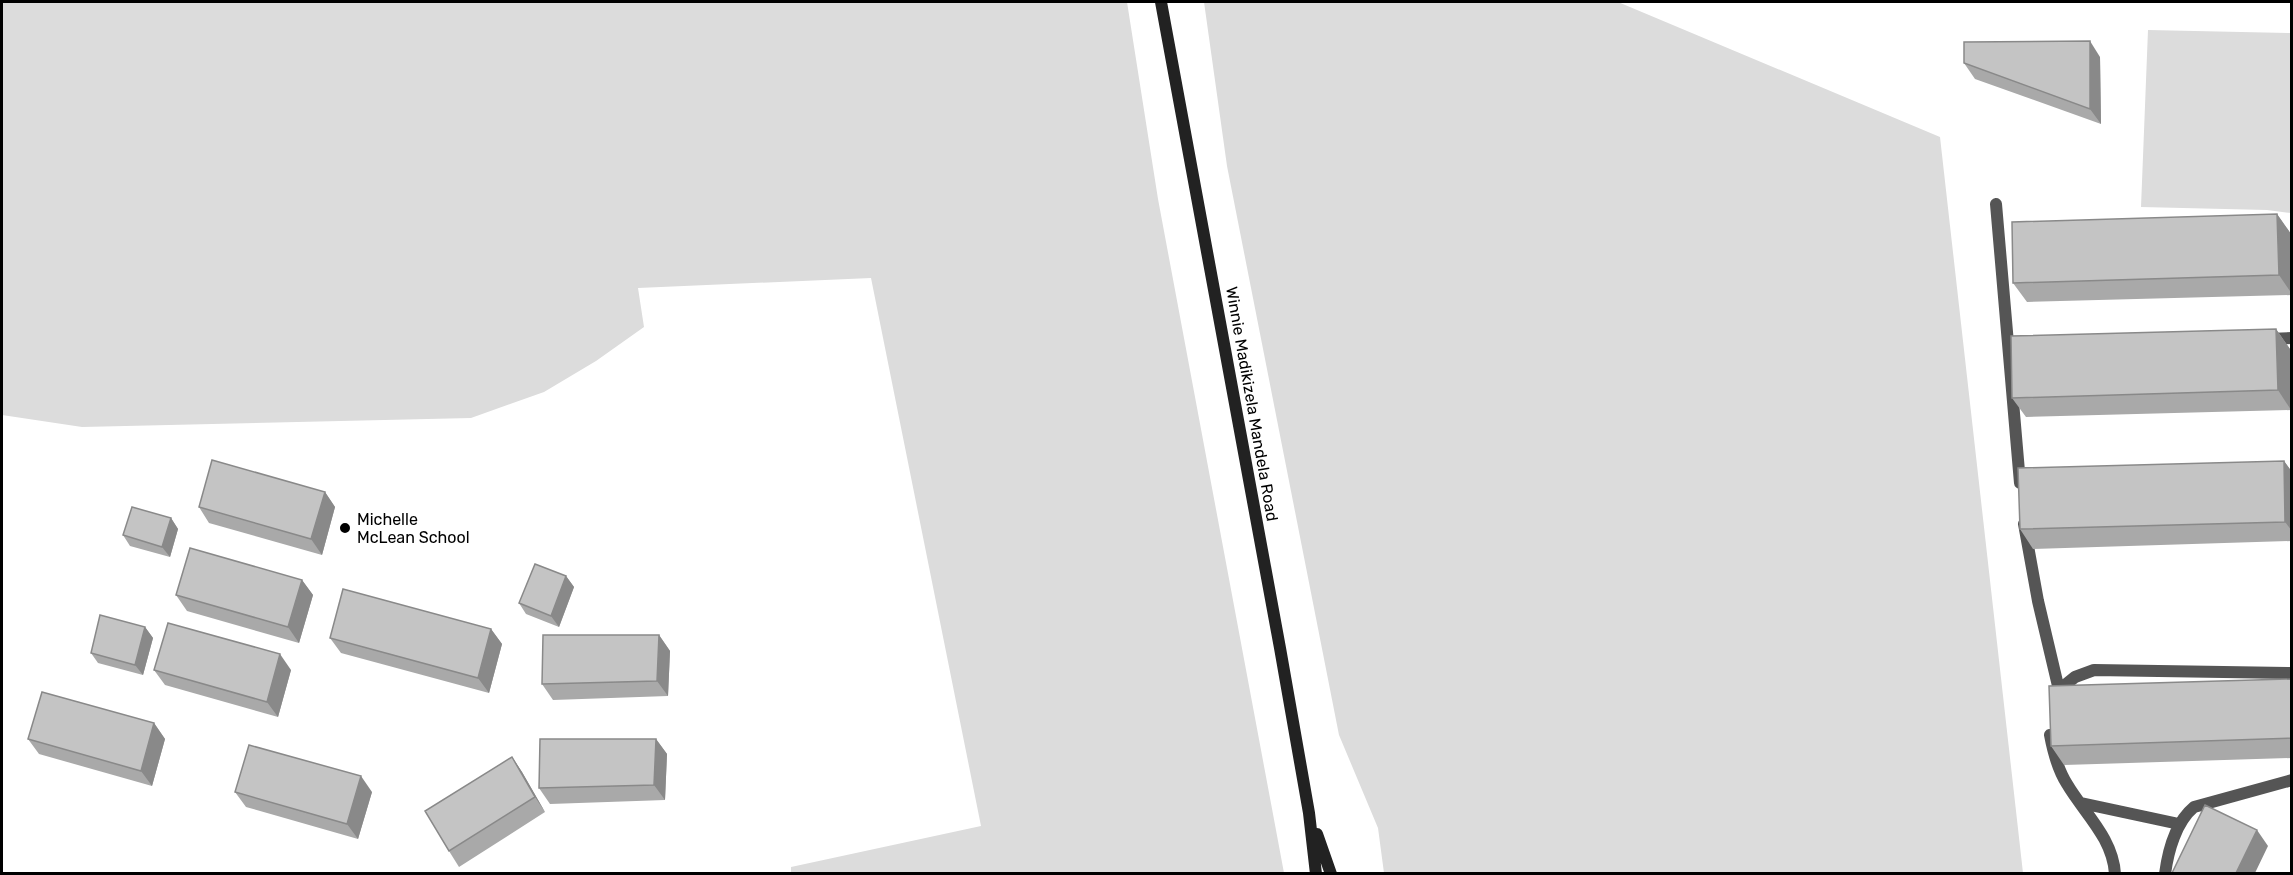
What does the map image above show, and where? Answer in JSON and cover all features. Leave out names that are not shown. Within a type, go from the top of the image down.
[{"type":"main road","name":"Winnie Madikizela Mandela Road","points":[[1161,2],[1309,813],[1316,873]]},
{"type":"main road","name":"Winnie Madikizela Mandela Road","points":[[1309,813],[1330,873]]},
{"type":"lane","points":[[1996,204],[2015,346],[2021,494]]},
{"type":"lane","points":[[2256,339],[2292,338]]},
{"type":"lane","points":[[2023,514],[2038,601],[2059,690],[2050,736],[2066,784],[2105,840],[2113,857],[2115,873]]},
{"type":"lane","points":[[2059,690],[2075,677],[2094,670],[2292,673]]},
{"type":"lane","points":[[2165,873],[2179,824],[2194,807],[2292,780]]},
{"type":"lane","points":[[2081,803],[2179,824]]},
{"type":"shaded area","points":[[2,2],[1127,2],[1158,199],[1284,873],[791,873],[791,867],[981,826],[871,278],[638,288],[644,327],[596,361],[544,392],[471,418],[82,427],[2,415]]},
{"type":"shaded area","points":[[1204,2],[1618,2],[1940,137],[2023,873],[1384,873],[1378,828],[1339,735],[1227,166]]},
{"type":"shaded area","points":[[2148,30],[2291,33],[2291,213],[2267,210],[2141,207]]},
{"type":"building","points":[[2090,41],[2090,109],[1964,63],[1964,42]]},
{"type":"building","points":[[2277,214],[2279,275],[2013,283],[2012,222]]},
{"type":"building","points":[[2276,329],[2278,390],[2012,398],[2011,336]]},
{"type":"building","points":[[212,460],[325,492],[311,539],[199,507]]},
{"type":"building","points":[[2284,461],[2285,522],[2020,529],[2018,468]]},
{"type":"building","points":[[132,507],[171,518],[162,547],[123,535]]},
{"type":"building","points":[[190,548],[302,580],[288,627],[176,595]]},
{"type":"building","points":[[535,564],[566,576],[551,616],[519,603]]},
{"type":"building","points":[[343,589],[491,629],[478,678],[330,638]]},
{"type":"building","points":[[100,615],[145,627],[135,665],[91,653]]},
{"type":"building","points":[[168,623],[280,654],[267,702],[154,670]]},
{"type":"building","points":[[543,635],[659,635],[657,681],[542,684]]},
{"type":"building","points":[[2292,679],[2292,738],[2051,746],[2049,686]]},
{"type":"building","points":[[42,692],[154,723],[141,771],[28,739]]},
{"type":"building","points":[[540,739],[656,739],[654,785],[539,788]]},
{"type":"building","points":[[249,745],[361,776],[347,824],[235,792]]},
{"type":"building","points":[[512,757],[535,797],[449,851],[425,811]]},
{"type":"building","points":[[2205,805],[2257,830],[2236,873],[2172,873]]},
{"type":"place","name":"Michelle McLean School","points":[[345,528]]}]
